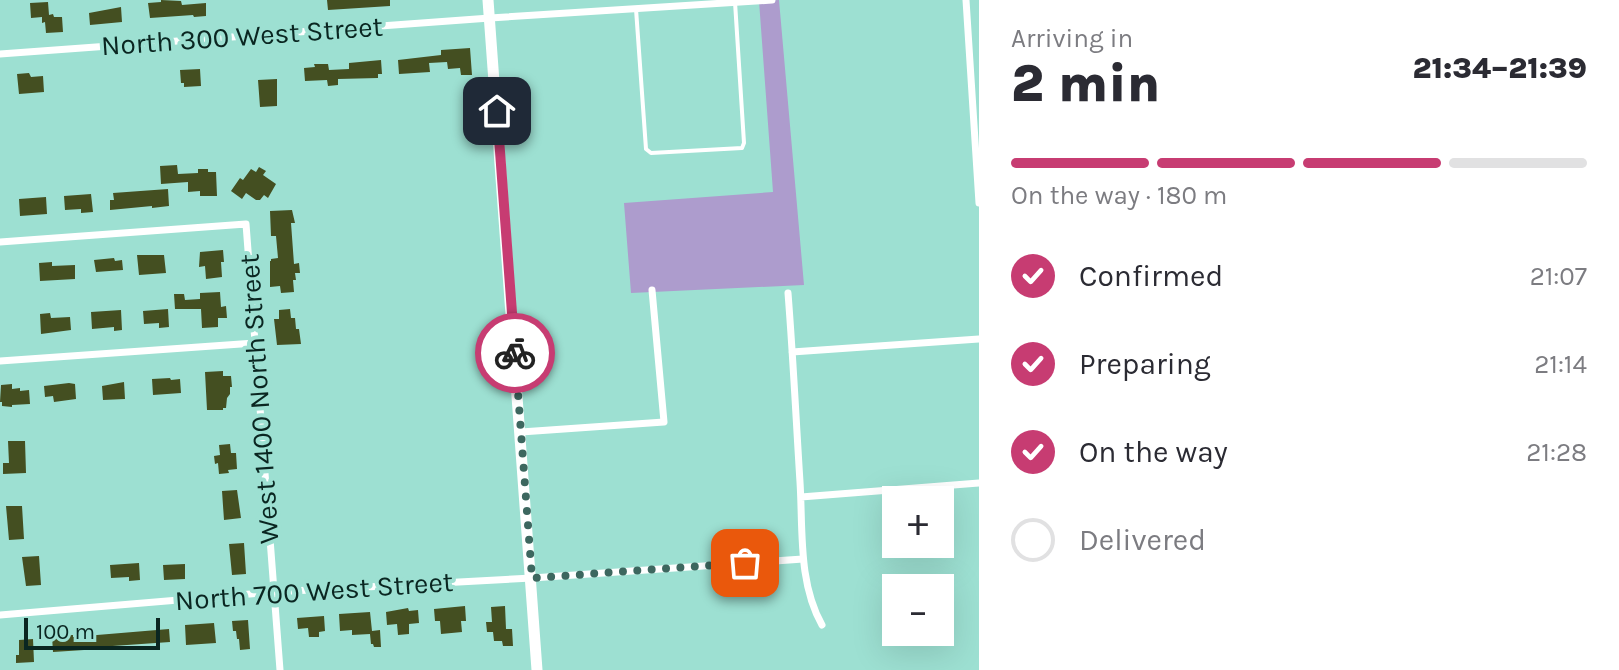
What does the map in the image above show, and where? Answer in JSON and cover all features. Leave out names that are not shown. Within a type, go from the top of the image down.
[{"type":"street","points":[[488,0],[537,670]]},
{"type":"street","points":[[596,0],[597,11]]},
{"type":"street","name":"North 300 West Street","points":[[0,54],[772,0]]},
{"type":"street","points":[[966,0],[979,203]]},
{"type":"street","name":"West 1400 North Street","points":[[0,242],[246,224],[280,670]]},
{"type":"street","points":[[521,432],[664,422],[652,290]]},
{"type":"street","points":[[788,293],[803,559],[811,607],[822,625]]},
{"type":"street","points":[[792,352],[979,339]]},
{"type":"street","points":[[0,361],[255,343]]},
{"type":"street","points":[[801,497],[979,483]]},
{"type":"street","name":"North 700 West Street","points":[[0,615],[273,592],[803,559]]},
{"type":"lane","points":[[636,9],[646,149],[651,153],[742,148],[735,2]]},
{"type":"shaded area","points":[[779,0],[804,285],[631,293],[624,203],[773,192],[759,1]]},
{"type":"building","points":[[327,0],[390,0],[390,6],[328,10]]},
{"type":"building","points":[[181,1],[182,5],[206,3],[206,16],[150,18],[148,3]]},
{"type":"building","points":[[48,2],[49,15],[62,17],[63,32],[46,33],[42,17],[31,18],[30,3]]},
{"type":"building","points":[[121,7],[122,22],[90,25],[89,13]]},
{"type":"building","points":[[470,48],[472,75],[461,75],[460,68],[448,69],[447,62],[429,63],[430,72],[399,74],[398,60],[441,55],[441,50]]},
{"type":"building","points":[[381,60],[382,74],[378,74],[378,78],[338,79],[338,85],[328,86],[327,80],[305,81],[304,68],[315,67],[314,64],[328,64],[329,70],[349,69],[349,63]]},
{"type":"building","points":[[200,69],[201,86],[184,87],[180,70]]},
{"type":"building","points":[[29,73],[31,77],[43,76],[44,92],[19,94],[17,74]]},
{"type":"building","points":[[277,79],[277,106],[260,107],[258,80]]},
{"type":"building","points":[[177,165],[178,174],[198,173],[198,169],[216,172],[217,196],[200,196],[200,191],[188,192],[188,182],[161,184],[160,166]]},
{"type":"building","points":[[259,167],[266,171],[263,175],[276,184],[268,198],[264,195],[256,200],[246,193],[242,199],[231,191],[240,178],[243,180],[251,169],[256,172]]},
{"type":"building","points":[[168,189],[169,206],[110,210],[113,193]]},
{"type":"building","points":[[91,194],[93,212],[65,210],[64,196]]},
{"type":"building","points":[[46,197],[47,214],[20,216],[19,199]]},
{"type":"building","points":[[292,210],[295,223],[291,223],[294,264],[299,263],[300,273],[295,273],[294,292],[281,293],[280,286],[270,287],[270,261],[278,258],[276,236],[271,236],[270,211]]},
{"type":"building","points":[[223,250],[222,277],[206,279],[205,266],[199,267],[200,252]]},
{"type":"building","points":[[137,255],[164,255],[166,273],[139,275]]},
{"type":"building","points":[[114,258],[115,261],[122,260],[123,270],[96,272],[94,260]]},
{"type":"building","points":[[52,262],[52,266],[75,265],[75,279],[40,281],[39,263]]},
{"type":"building","points":[[220,292],[221,307],[226,306],[227,318],[218,318],[218,327],[202,328],[201,309],[175,309],[174,294],[184,294],[185,300],[200,299],[200,293]]},
{"type":"building","points":[[168,309],[169,327],[159,328],[159,323],[144,324],[143,311]]},
{"type":"building","points":[[290,309],[291,318],[295,318],[296,329],[299,329],[301,344],[277,345],[274,319],[279,319],[279,310]]},
{"type":"building","points":[[121,310],[122,330],[114,331],[114,327],[92,329],[91,312]]},
{"type":"building","points":[[50,313],[51,318],[70,317],[71,330],[41,334],[40,314]]},
{"type":"building","points":[[223,371],[223,376],[231,376],[232,387],[226,408],[207,410],[205,372]]},
{"type":"building","points":[[152,379],[180,379],[181,393],[153,395]]},
{"type":"building","points":[[124,382],[125,399],[103,400],[102,386]]},
{"type":"building","points":[[12,384],[12,389],[29,390],[30,404],[2,406],[1,385]]},
{"type":"building","points":[[75,384],[76,399],[54,402],[53,396],[45,397],[44,386]]},
{"type":"building","points":[[8,441],[25,441],[26,473],[3,474],[3,463],[9,463]]},
{"type":"building","points":[[230,444],[231,453],[236,453],[237,469],[219,474],[214,456],[220,455],[219,445]]},
{"type":"building","points":[[237,490],[241,518],[224,520],[222,491]]},
{"type":"building","points":[[6,506],[22,506],[24,539],[9,540]]},
{"type":"building","points":[[244,543],[246,574],[232,575],[229,544]]},
{"type":"building","points":[[39,556],[41,585],[26,586],[22,557]]},
{"type":"building","points":[[139,563],[140,580],[111,578],[110,565]]},
{"type":"building","points":[[185,564],[185,579],[164,580],[163,565]]},
{"type":"building","points":[[465,606],[466,621],[461,621],[462,632],[441,634],[440,621],[435,621],[434,609]]},
{"type":"building","points":[[505,606],[506,629],[512,629],[513,646],[503,646],[502,641],[494,641],[493,632],[487,632],[486,622],[492,622],[491,607]]},
{"type":"building","points":[[408,608],[409,611],[418,610],[419,623],[409,624],[409,634],[398,635],[397,624],[387,625],[386,612]]},
{"type":"building","points":[[370,612],[372,631],[380,630],[381,647],[371,644],[370,634],[352,635],[352,630],[340,631],[339,614]]},
{"type":"building","points":[[324,616],[325,631],[319,632],[319,637],[309,637],[308,628],[298,629],[297,618]]},
{"type":"building","points":[[248,620],[250,649],[240,650],[232,621]]},
{"type":"building","points":[[214,623],[216,643],[186,645],[185,625]]},
{"type":"building","points":[[169,629],[170,642],[53,652],[52,636]]},
{"type":"building","points":[[33,639],[34,662],[16,663],[19,640]]},
{"type":"way so far","points":[[515,353],[532,578],[745,563]]},
{"type":"route","points":[[497,111],[515,353]]}]
